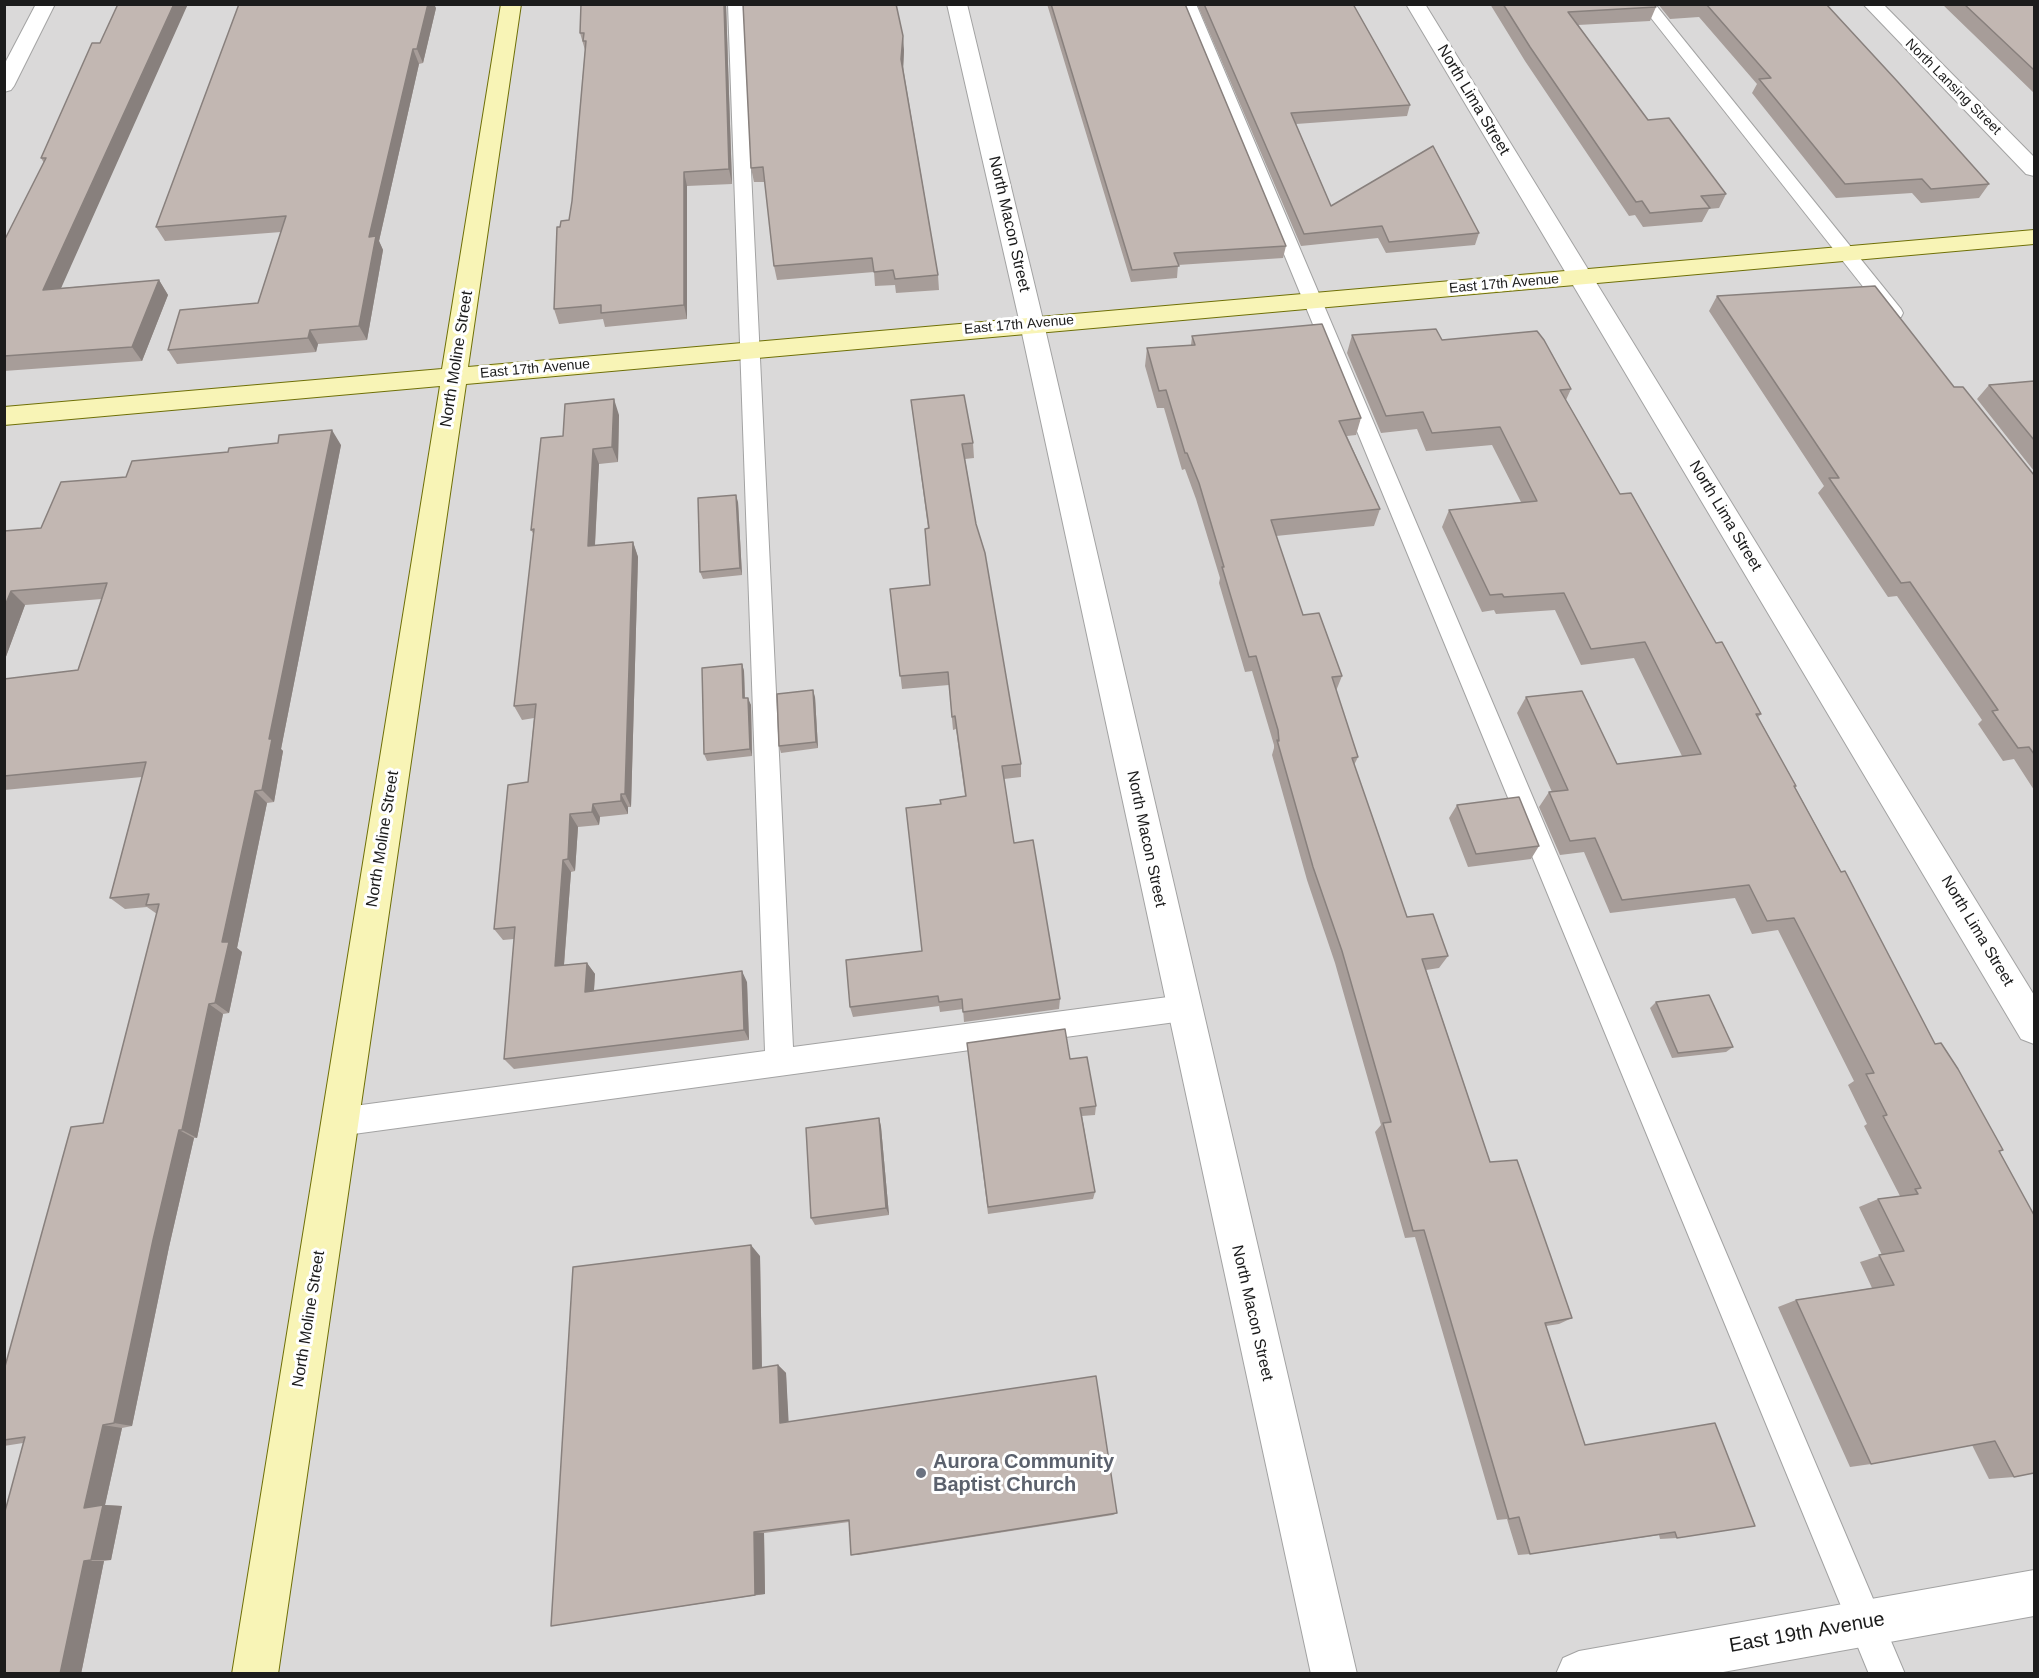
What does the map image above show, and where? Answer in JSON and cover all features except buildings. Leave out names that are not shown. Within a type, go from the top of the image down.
[{"type":"street","points":[[4,86],[46,4]]},
{"type":"street","name":"North Moline Street","points":[[255,1674],[511,4]]},
{"type":"street","name":"North Macon Street","points":[[957,4],[1032,324],[1183,1008],[1334,1674]]},
{"type":"street","name":"North Lima Street","points":[[1415,4],[2034,1027]]},
{"type":"street","name":"North Lansing Street","points":[[1872,4],[2034,169]]},
{"type":"street","name":"East 17th Avenue","points":[[4,416],[2034,237]]},
{"type":"street","name":"East 19th Avenue","points":[[1579,1674],[2034,1593]]},
{"type":"lane","points":[[735,4],[780,1062]]},
{"type":"lane","points":[[1188,4],[1314,300],[1887,1674]]},
{"type":"lane","points":[[1647,4],[1904,326]]},
{"type":"lane","points":[[339,1122],[1183,1008]]},
{"type":"shaded area","points":[[5,5],[2034,5],[2034,1673],[5,1673]]},
{"type":"place","name":"Aurora Community Baptist Church","points":[[921,1473]]}]
